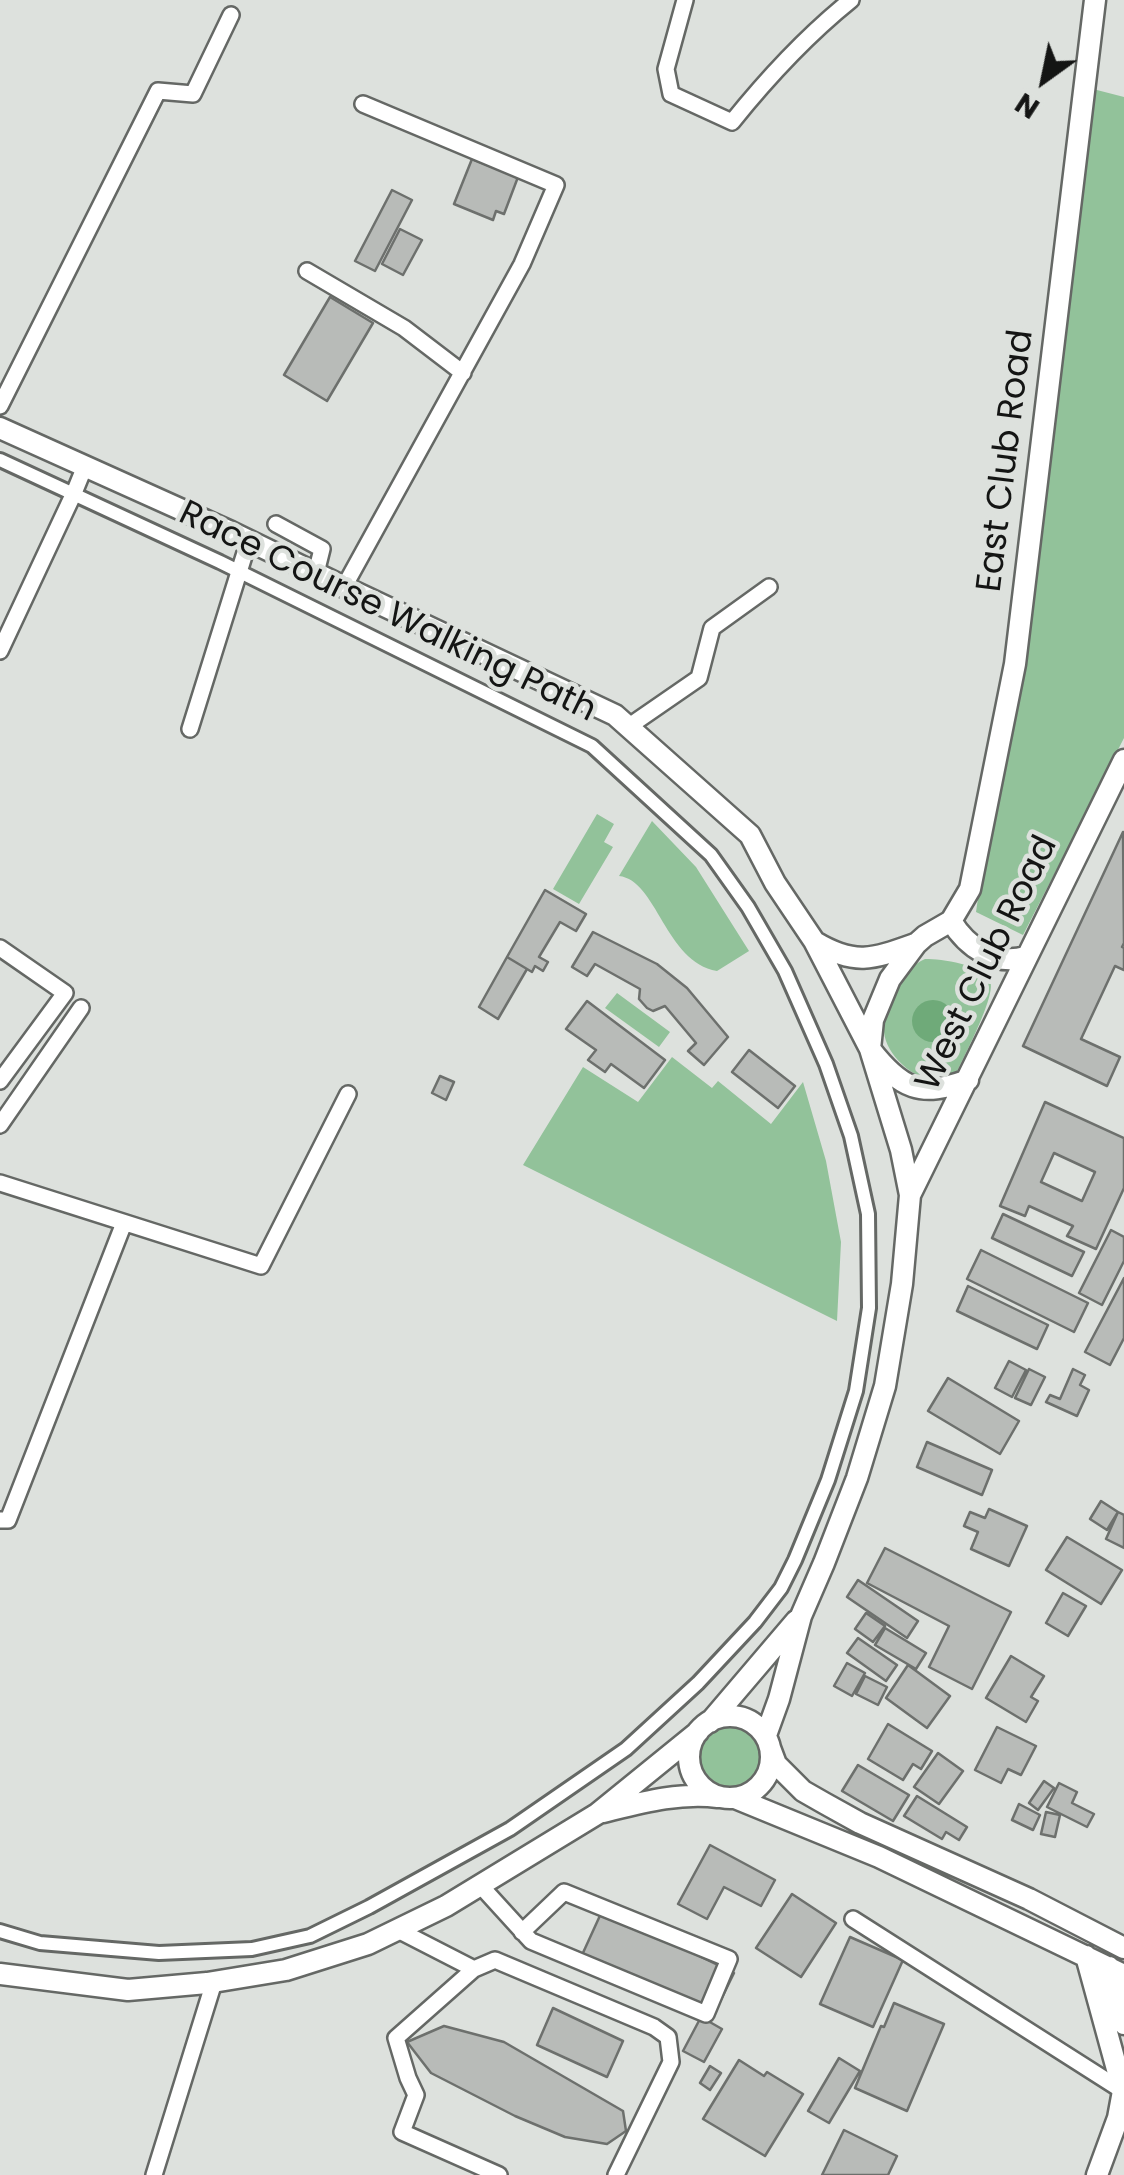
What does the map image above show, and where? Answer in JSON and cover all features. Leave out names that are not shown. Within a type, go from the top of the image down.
[{"type":"street","points":[[686,0],[666,69],[671,94],[732,122],[772,72],[851,0]]},
{"type":"street","name":"East Club Road","points":[[951,921],[970,889],[1015,664],[1095,0]]},
{"type":"street","points":[[0,406],[158,91],[194,94],[231,15]]},
{"type":"street","points":[[344,588],[522,264],[556,185],[363,104]]},
{"type":"street","points":[[307,271],[404,328],[463,372]]},
{"type":"street","points":[[0,428],[250,540],[614,715],[750,835],[814,941],[870,1050],[902,1150],[910,1195],[902,1284],[885,1386],[858,1478],[801,1616],[768,1742],[770,1770],[756,1789],[728,1798],[704,1795],[662,1799],[596,1814]]},
{"type":"street","name":"Race Course Walking Path","points":[[0,460],[240,572],[592,746],[710,854],[748,907],[785,971],[826,1064],[851,1136],[868,1214],[869,1308],[856,1391],[828,1480],[795,1560],[772,1601],[698,1684],[626,1749],[510,1829],[310,1936],[252,1948],[144,1952],[40,1944],[0,1930]]},
{"type":"street","points":[[0,651],[84,466]]},
{"type":"street","points":[[276,524],[322,550],[316,573]]},
{"type":"street","points":[[190,728],[250,540]]},
{"type":"street","points":[[628,726],[699,678],[712,628],[769,586]]},
{"type":"street","name":"West Club Road","points":[[910,1195],[1124,760]]},
{"type":"street","points":[[968,1080],[929,1090],[898,1079],[870,1050],[880,1000],[916,944],[951,921],[969,944],[984,954],[1014,960],[1026,957]]},
{"type":"street","points":[[814,941],[849,959],[886,955],[916,944]]},
{"type":"street","points":[[0,948],[65,992],[0,1081]]},
{"type":"street","points":[[0,1125],[81,1008]]},
{"type":"street","points":[[0,1183],[261,1266],[348,1094]]},
{"type":"street","points":[[0,1520],[8,1520],[124,1223]]},
{"type":"street","points":[[801,1616],[692,1742],[690,1766],[701,1786],[879,1857],[1116,1971],[1124,2024]]},
{"type":"street","points":[[0,1974],[128,1990],[286,1970],[368,1944],[446,1906],[596,1814],[704,1727],[722,1717],[747,1720],[768,1742],[776,1764],[803,1791],[824,1804],[1124,1948]]},
{"type":"street","points":[[480,1884],[522,1932],[531,1941],[706,2014],[729,1960],[564,1892],[546,1917],[522,1932]]},
{"type":"street","points":[[853,1919],[1124,2087]]},
{"type":"street","points":[[398,1930],[474,1969]]},
{"type":"street","points":[[1086,1956],[1124,2087],[1118,2118],[1097,2175]]},
{"type":"street","points":[[498,2175],[402,2132],[416,2095],[396,2038],[474,1969],[496,1960],[654,2027],[668,2037],[671,2062],[616,2175]]},
{"type":"street","points":[[154,2175],[214,1982]]},
{"type":"shaded area","points":[[1093,89],[1124,97],[1124,738],[1023,935],[976,912]]},
{"type":"shaded area","points":[[597,814],[614,824],[604,842],[613,847],[579,904],[553,889]]},
{"type":"shaded area","points":[[652,821],[696,867],[749,951],[717,971],[685,953],[643,891],[619,876]]},
{"type":"shaded area","points":[[925,959],[951,961],[979,970],[990,981],[988,1000],[971,1043],[955,1076],[943,1080],[921,1077],[903,1065],[890,1049],[884,1032],[896,990],[909,971]]},
{"type":"shaded area","points":[[617,993],[670,1032],[659,1047],[605,1008]]},
{"type":"shaded area","points":[[933,1000],[948,1006],[954,1021],[948,1036],[933,1042],[918,1036],[912,1021],[918,1006]]},
{"type":"shaded area","points":[[672,1057],[712,1088],[718,1081],[771,1124],[803,1082],[826,1161],[841,1242],[837,1321],[523,1165],[583,1067],[638,1102]]},
{"type":"shaded area","points":[[730,1723],[754,1734],[765,1758],[754,1782],[730,1793],[706,1782],[695,1758],[706,1734]]},
{"type":"building","points":[[472,159],[518,177],[504,214],[496,211],[493,220],[454,204]]},
{"type":"building","points":[[392,190],[412,200],[375,271],[355,261]]},
{"type":"building","points":[[400,229],[422,240],[403,275],[382,264]]},
{"type":"building","points":[[330,297],[373,323],[327,401],[284,375]]},
{"type":"building","points":[[1123,832],[1124,970],[1115,966],[1081,1039],[1120,1057],[1107,1086],[1023,1046]]},
{"type":"building","points":[[545,890],[586,914],[576,931],[560,922],[539,957],[548,962],[543,971],[535,966],[532,972],[507,957]]},
{"type":"building","points":[[593,932],[657,964],[687,988],[728,1037],[704,1065],[688,1051],[696,1043],[665,1006],[653,1011],[647,1008],[639,999],[640,989],[595,964],[587,976],[572,967]]},
{"type":"building","points":[[507,957],[527,969],[498,1019],[479,1007]]},
{"type":"building","points":[[587,1001],[665,1060],[644,1088],[611,1064],[605,1072],[588,1060],[596,1050],[566,1029]]},
{"type":"building","points":[[749,1050],[795,1086],[778,1108],[732,1072]]},
{"type":"building","points":[[440,1076],[454,1082],[446,1100],[432,1093]]},
{"type":"building","points":[[1045,1102],[1124,1138],[1124,1188],[1096,1249],[1067,1236],[1073,1226],[1029,1206],[1025,1216],[1000,1206]],"holes":[[[1054,1153],[1095,1172],[1082,1201],[1041,1182]]]},
{"type":"building","points":[[1003,1214],[1084,1252],[1072,1276],[992,1238]]},
{"type":"building","points":[[1111,1230],[1124,1237],[1124,1261],[1102,1305],[1079,1293]]},
{"type":"building","points":[[981,1250],[1088,1303],[1074,1332],[967,1279]]},
{"type":"building","points":[[1124,1278],[1124,1338],[1110,1365],[1085,1352]]},
{"type":"building","points":[[968,1286],[1048,1325],[1037,1349],[957,1311]]},
{"type":"building","points":[[1009,1361],[1026,1370],[1012,1397],[995,1388]]},
{"type":"building","points":[[1029,1369],[1045,1377],[1031,1405],[1015,1398]]},
{"type":"building","points":[[1073,1369],[1085,1375],[1080,1385],[1089,1390],[1077,1416],[1046,1402],[1050,1395],[1060,1399]]},
{"type":"building","points":[[948,1378],[1019,1421],[1000,1454],[928,1411]]},
{"type":"building","points":[[927,1442],[992,1470],[982,1495],[917,1467]]},
{"type":"building","points":[[1101,1501],[1118,1512],[1107,1530],[1090,1519]]},
{"type":"building","points":[[989,1509],[1027,1526],[1009,1566],[971,1549],[978,1532],[964,1526],[970,1512],[985,1518]]},
{"type":"building","points":[[1118,1512],[1124,1515],[1124,1548],[1106,1539]]},
{"type":"building","points":[[1067,1537],[1122,1570],[1101,1604],[1046,1570]]},
{"type":"building","points":[[885,1548],[1011,1612],[972,1689],[929,1667],[949,1626],[867,1583]]},
{"type":"building","points":[[858,1580],[918,1621],[907,1638],[847,1597]]},
{"type":"building","points":[[1063,1593],[1086,1606],[1068,1636],[1046,1623]]},
{"type":"building","points":[[866,1613],[885,1626],[873,1642],[855,1629]]},
{"type":"building","points":[[885,1628],[926,1653],[916,1669],[875,1645]]},
{"type":"building","points":[[858,1638],[897,1665],[886,1681],[847,1653]]},
{"type":"building","points":[[1011,1656],[1044,1676],[1031,1697],[1038,1701],[1026,1722],[986,1698]]},
{"type":"building","points":[[847,1663],[865,1673],[852,1696],[834,1686]]},
{"type":"building","points":[[908,1665],[950,1696],[927,1728],[886,1698]]},
{"type":"building","points":[[865,1676],[887,1687],[878,1705],[856,1694]]},
{"type":"building","points":[[888,1724],[932,1751],[921,1769],[913,1764],[903,1780],[868,1759]]},
{"type":"building","points":[[997,1727],[1036,1746],[1021,1775],[1008,1769],[1001,1783],[975,1770]]},
{"type":"building","points":[[938,1753],[963,1771],[939,1804],[914,1787]]},
{"type":"building","points":[[858,1765],[909,1795],[893,1821],[842,1791]]},
{"type":"building","points":[[1044,1781],[1054,1788],[1038,1810],[1029,1803]]},
{"type":"building","points":[[1059,1783],[1077,1792],[1072,1803],[1094,1814],[1087,1827],[1047,1807]]},
{"type":"building","points":[[917,1796],[967,1827],[959,1840],[946,1832],[942,1839],[904,1816]]},
{"type":"building","points":[[1019,1804],[1040,1815],[1033,1830],[1012,1820]]},
{"type":"building","points":[[1046,1812],[1060,1815],[1055,1837],[1041,1834]]},
{"type":"building","points":[[710,1845],[775,1880],[761,1906],[724,1887],[707,1919],[678,1904]]},
{"type":"building","points":[[792,1894],[836,1923],[801,1977],[756,1948]]},
{"type":"building","points":[[603,1909],[734,1973],[712,2018],[582,1955]]},
{"type":"building","points":[[850,1937],[903,1960],[873,2027],[820,2004]]},
{"type":"building","points":[[894,2003],[944,2024],[907,2111],[855,2088]]},
{"type":"building","points":[[553,2008],[623,2041],[607,2077],[537,2045]]},
{"type":"building","points":[[701,2017],[722,2029],[704,2062],[683,2051]]},
{"type":"building","points":[[444,2026],[504,2042],[623,2111],[626,2131],[607,2144],[565,2137],[431,2073],[407,2042]]},
{"type":"building","points":[[839,2058],[860,2071],[829,2123],[808,2111]]},
{"type":"building","points":[[739,2060],[803,2094],[765,2156],[703,2119]]},
{"type":"building","points":[[710,2066],[721,2073],[710,2090],[700,2083]]},
{"type":"building","points":[[844,2130],[897,2156],[888,2175],[822,2175]]}]
